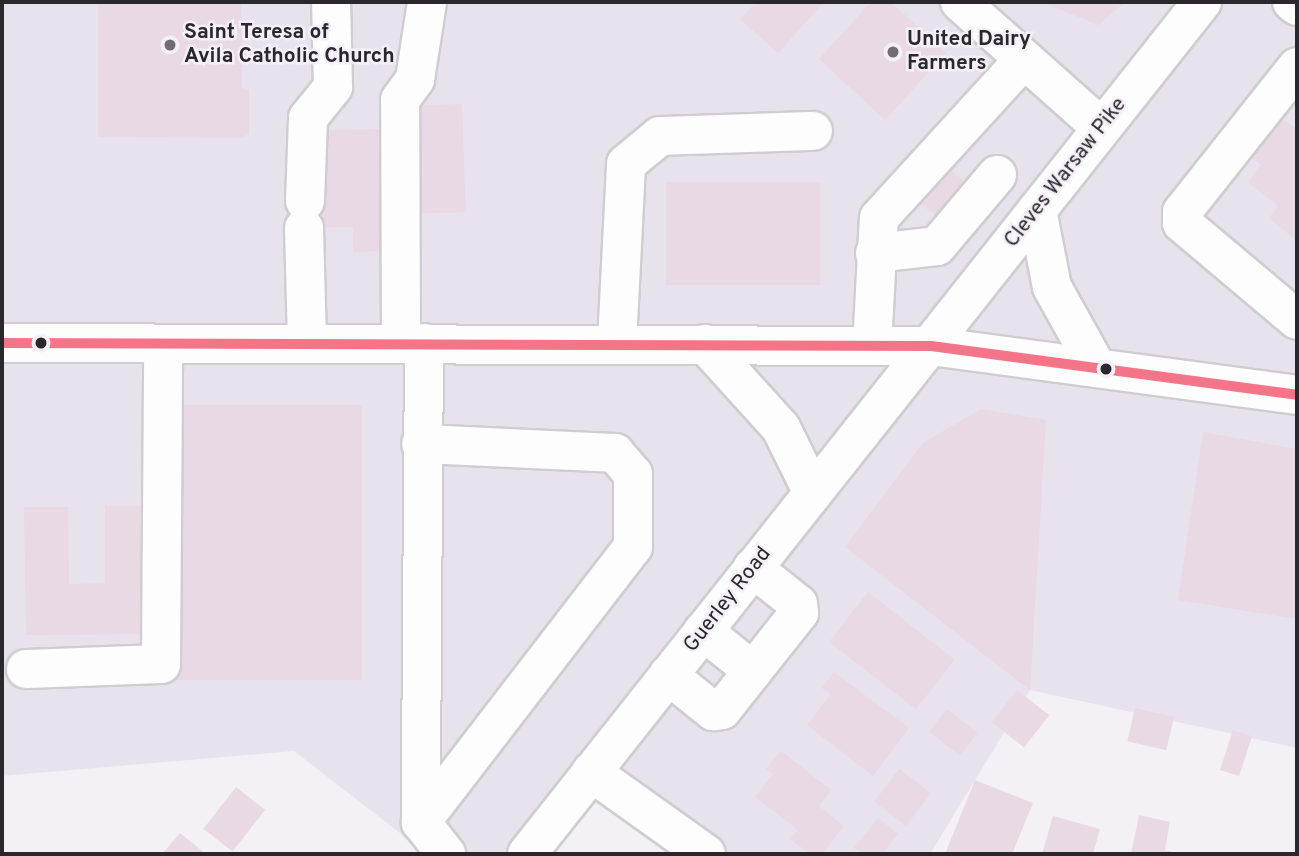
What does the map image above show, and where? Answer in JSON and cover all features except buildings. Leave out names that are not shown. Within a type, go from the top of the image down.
[{"type":"main road","points":[[307,344],[304,214],[308,118],[333,88],[331,2]]},
{"type":"main road","points":[[427,2],[415,79],[400,100],[412,343],[421,444],[421,821],[446,854]]},
{"type":"main road","points":[[960,2],[1101,127]]},
{"type":"main road","name":"Cleves Warsaw Pike","points":[[931,346],[1202,2]]},
{"type":"main road","points":[[1292,2],[1297,6]]},
{"type":"main road","points":[[872,346],[879,218],[950,136],[1024,58]]},
{"type":"main road","points":[[1297,67],[1181,212],[1182,223],[1297,320]]},
{"type":"main road","points":[[617,343],[626,164],[660,136],[813,131]]},
{"type":"main road","points":[[950,136],[1037,210],[1052,288],[1097,369]]},
{"type":"main road","points":[[875,253],[937,246],[997,175]]},
{"type":"main road","points":[[2,343],[931,346],[1297,395]]},
{"type":"main road","points":[[26,669],[162,664],[163,344]]},
{"type":"main road","points":[[705,344],[781,428],[813,493]]},
{"type":"main road","name":"Guerley Road","points":[[527,854],[931,346]]},
{"type":"main road","points":[[421,444],[615,453],[633,474],[633,547],[421,821]]},
{"type":"main road","points":[[668,675],[713,711],[723,710],[799,613],[798,604],[753,568]]},
{"type":"main road","points":[[703,631],[753,671]]},
{"type":"main road","points":[[591,772],[706,854]]},
{"type":"shaded area","points":[[2,2],[1297,2],[1297,748],[1030,690],[930,854],[706,854],[591,772],[527,854],[427,854],[294,751],[2,776]]},
{"type":"transit line","points":[[2,343],[931,346],[1297,395]]},
{"type":"place","name":"Saint Teresa of Avila Catholic Church","points":[[170,45]]},
{"type":"place","name":"United Dairy Farmers","points":[[893,52]]}]
